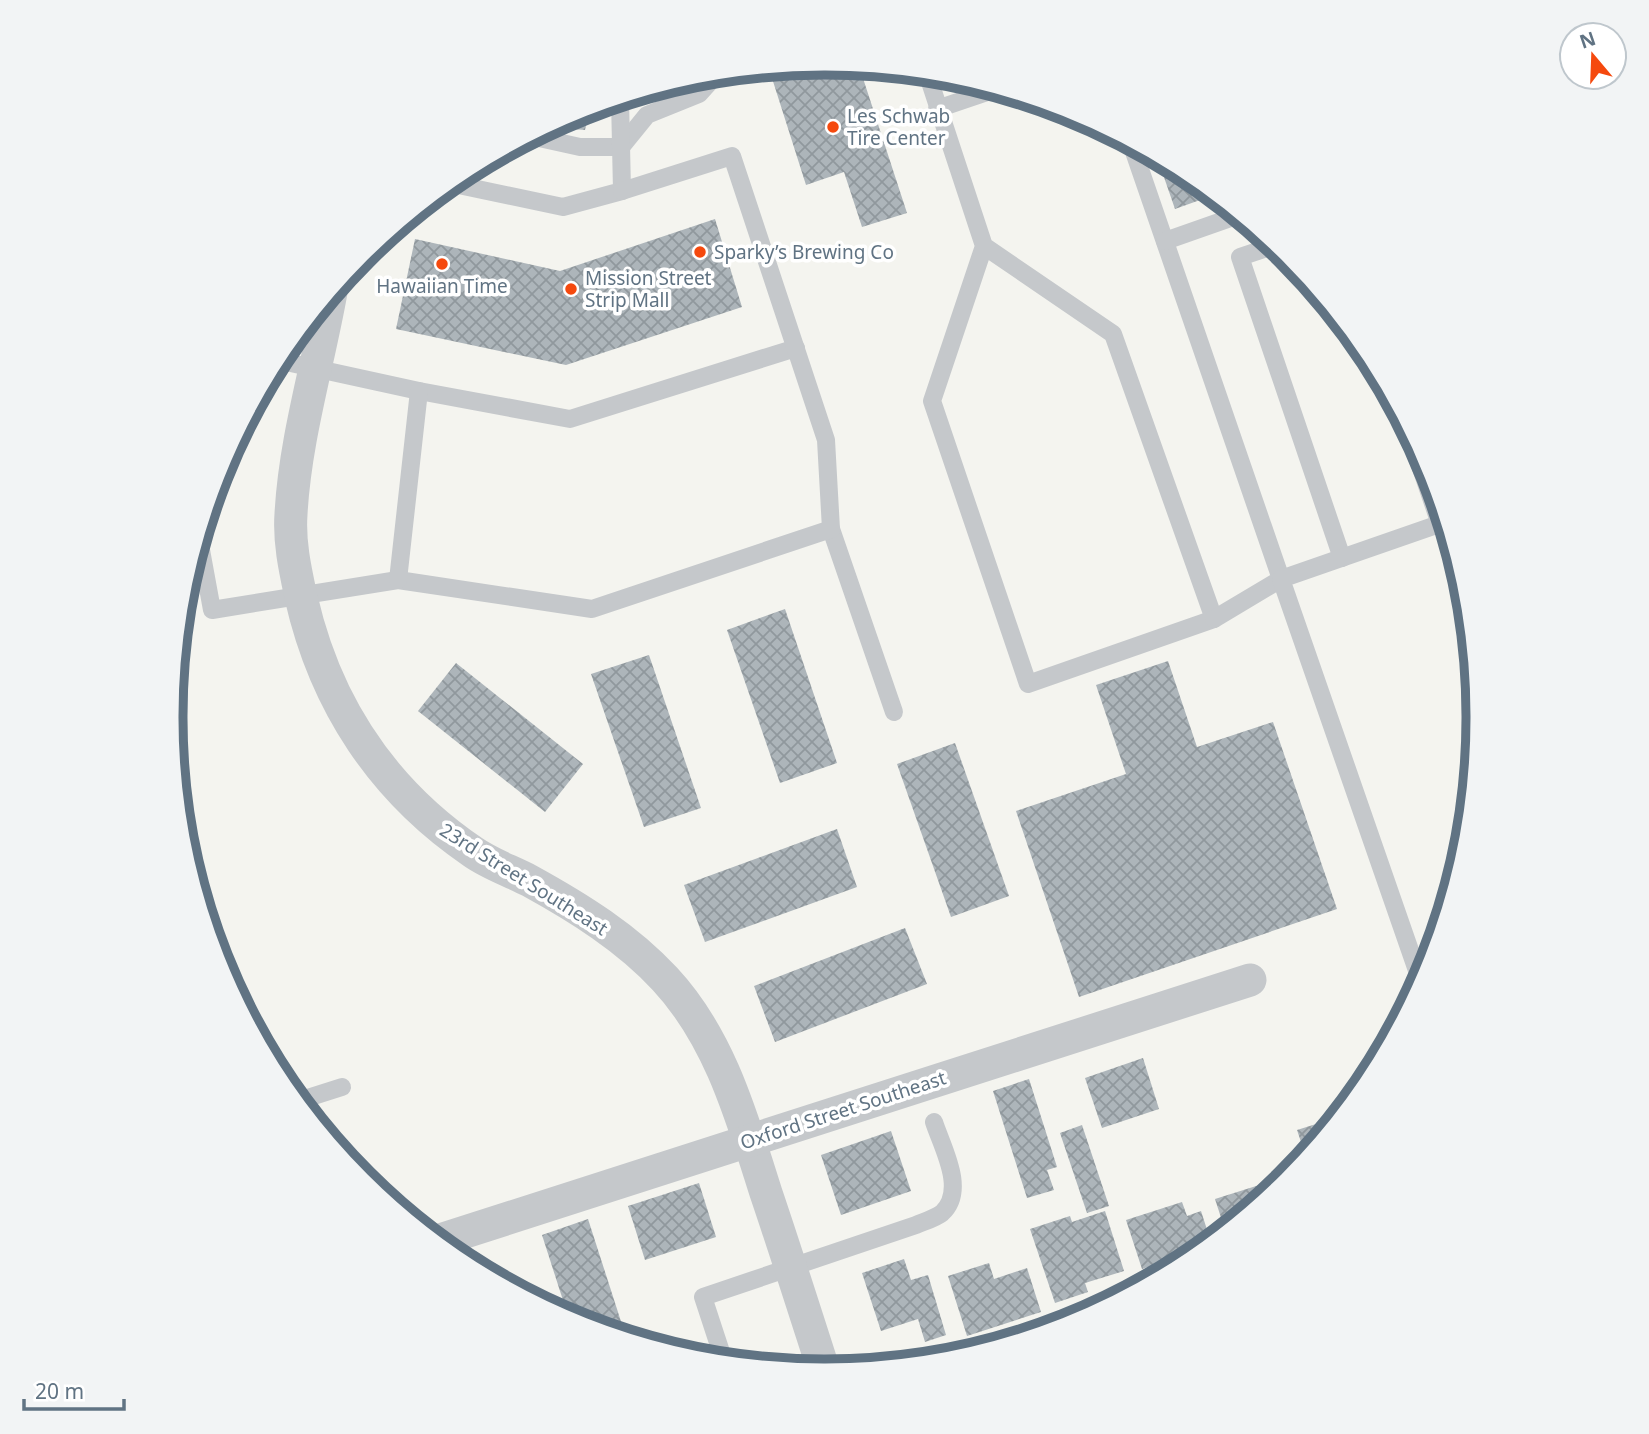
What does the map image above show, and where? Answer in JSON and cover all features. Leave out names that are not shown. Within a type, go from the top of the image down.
[{"type":"street","name":"23rd Street Southeast","points":[[327,311],[297,458],[291,515],[292,553],[323,672],[349,725],[383,773],[438,826],[475,854],[577,908],[624,942],[666,980],[698,1024],[722,1065],[820,1359]]},
{"type":"street","name":"Oxford Street Southeast","points":[[449,1237],[1250,980]]},
{"type":"lane","points":[[930,85],[984,246],[1113,334],[1214,618]]},
{"type":"lane","points":[[621,147],[647,115],[699,94],[705,87]]},
{"type":"lane","points":[[937,109],[980,95]]},
{"type":"lane","points":[[620,108],[622,191]]},
{"type":"lane","points":[[545,139],[580,147],[621,147]]},
{"type":"lane","points":[[464,186],[563,207],[732,156],[826,440],[831,529],[894,712]]},
{"type":"lane","points":[[1135,156],[1416,966]]},
{"type":"lane","points":[[1165,241],[1228,219]]},
{"type":"lane","points":[[984,246],[932,401],[1028,684],[1214,618],[1281,579],[1436,525]]},
{"type":"lane","points":[[1263,249],[1240,257],[1342,558]]},
{"type":"lane","points":[[289,362],[419,391],[570,419],[796,348]]},
{"type":"lane","points":[[398,580],[419,391]]},
{"type":"lane","points":[[203,561],[212,610],[398,580],[592,609],[831,529]]},
{"type":"lane","points":[[308,1098],[342,1087]]},
{"type":"lane","points":[[720,1350],[703,1297],[916,1225],[942,1213],[952,1195],[953,1179],[934,1122]]},
{"type":"building","name":"Les Schwab Tire Center","points":[[824,75],[863,77],[907,213],[862,227],[844,172],[806,185],[772,78]]},
{"type":"building","points":[[587,121],[585,130],[569,129]]},
{"type":"building","points":[[1162,171],[1203,199],[1175,209]]},
{"type":"building","name":"Mission Street Strip Mall","points":[[715,219],[742,307],[566,365],[396,329],[415,239],[560,271]]},
{"type":"building","points":[[785,609],[837,763],[780,783],[727,630]]},
{"type":"building","points":[[649,655],[701,808],[644,827],[591,674]]},
{"type":"building","points":[[1168,661],[1197,747],[1273,722],[1337,909],[1079,997],[1016,811],[1126,774],[1096,685]]},
{"type":"building","points":[[456,663],[583,764],[545,812],[418,711]]},
{"type":"building","points":[[955,743],[1009,896],[951,917],[897,764]]},
{"type":"building","points":[[837,829],[857,887],[705,942],[684,885]]},
{"type":"building","points":[[905,928],[927,984],[775,1042],[754,986]]},
{"type":"building","points":[[1143,1058],[1159,1109],[1102,1128],[1085,1078]]},
{"type":"building","points":[[1029,1079],[1057,1167],[1047,1170],[1054,1190],[1027,1198],[993,1091]]},
{"type":"building","points":[[1322,1122],[1302,1145],[1297,1130]]},
{"type":"building","points":[[1082,1125],[1109,1206],[1087,1213],[1060,1133]]},
{"type":"building","points":[[891,1131],[911,1191],[841,1215],[821,1155]]},
{"type":"building","points":[[699,1183],[716,1237],[645,1260],[628,1206]]},
{"type":"building","points":[[1265,1183],[1222,1220],[1215,1199]]},
{"type":"building","points":[[1182,1202],[1187,1216],[1201,1211],[1208,1231],[1160,1264],[1142,1269],[1126,1220]]},
{"type":"building","points":[[1105,1211],[1124,1271],[1085,1283],[1088,1292],[1055,1303],[1030,1229],[1070,1216],[1072,1222]]},
{"type":"building","points":[[588,1219],[623,1326],[564,1303],[542,1235]]},
{"type":"building","points":[[904,1259],[911,1280],[928,1275],[946,1335],[925,1342],[918,1319],[881,1331],[862,1273]]},
{"type":"building","points":[[989,1263],[994,1279],[1027,1268],[1041,1312],[967,1336],[948,1276]]},
{"type":"place","name":"Les Schwab Tire Center","points":[[833,127]]},
{"type":"place","name":"Sparky’s Brewing Co","points":[[700,252]]},
{"type":"place","name":"Hawaiian Time","points":[[442,264]]},
{"type":"place","name":"Mission Street Strip Mall","points":[[571,289]]}]
